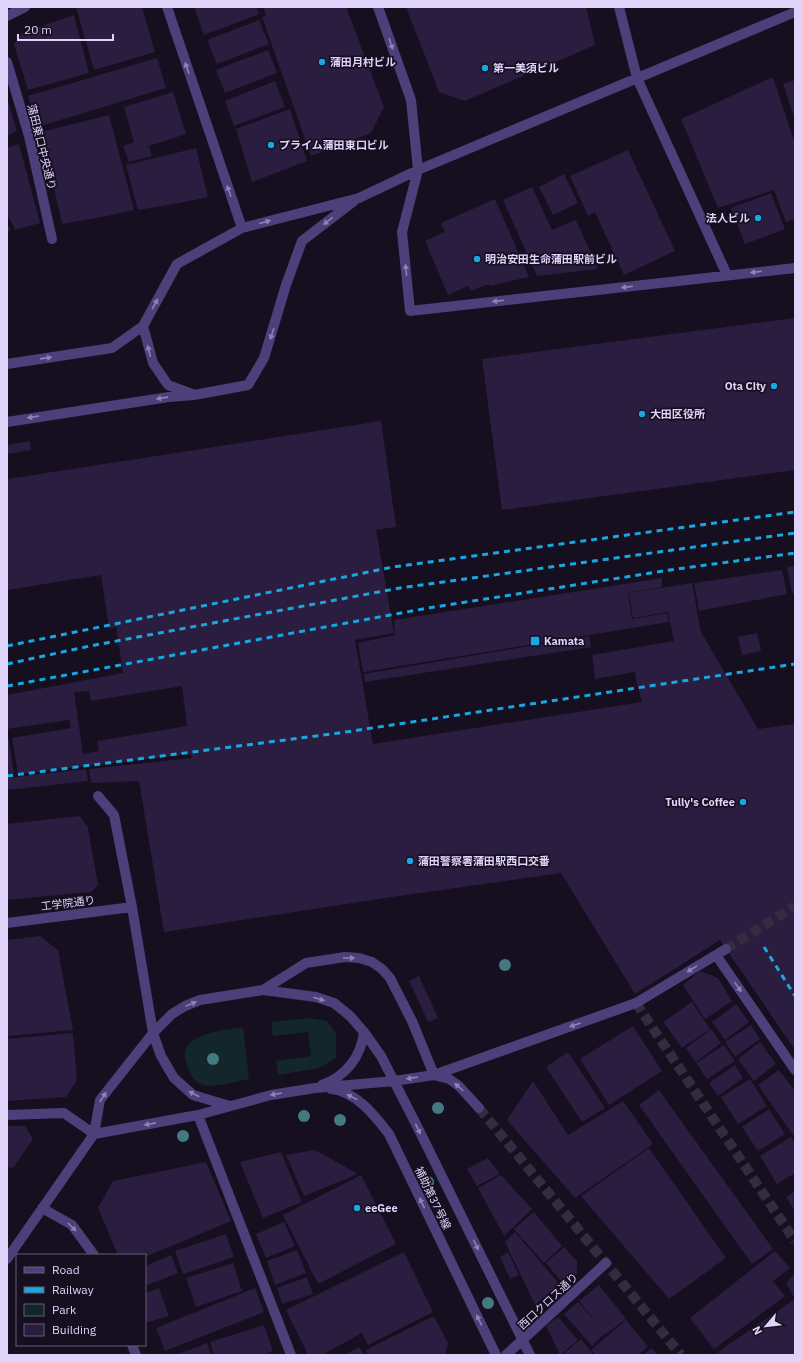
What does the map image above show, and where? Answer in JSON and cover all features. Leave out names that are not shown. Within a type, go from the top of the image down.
[{"type":"street","points":[[7,16],[25,7]]},
{"type":"street","points":[[167,7],[242,228]]},
{"type":"street","points":[[378,7],[411,100],[418,170],[402,232],[410,311],[795,268]]},
{"type":"street","points":[[619,7],[637,78],[727,275]]},
{"type":"street","points":[[7,364],[112,348],[143,326],[177,264],[242,228],[359,198],[418,170],[637,78],[789,11]]},
{"type":"street","name":"蒲田東口中央通り","points":[[7,62],[29,136],[52,240]]},
{"type":"street","points":[[7,422],[162,398],[194,395],[248,385],[264,358],[286,285],[302,241],[359,198]]},
{"type":"street","points":[[143,326],[152,363],[168,385],[194,395]]},
{"type":"street","points":[[98,796],[114,815],[132,907],[153,1033],[161,1056],[174,1078],[192,1095],[231,1106]]},
{"type":"street","name":"工学院通り","points":[[7,923],[132,907]]},
{"type":"street","points":[[7,1115],[64,1113],[94,1134],[198,1115],[271,1095],[314,1088],[394,1081],[434,1075],[636,1004],[726,949]]},
{"type":"street","points":[[716,955],[795,1070]]},
{"type":"street","points":[[7,1259],[94,1134],[100,1100],[153,1033],[172,1014],[185,1006],[200,1000],[263,990],[306,963],[345,957],[359,958],[372,962],[382,969],[390,978],[412,1021],[434,1075]]},
{"type":"street","name":"補助第37号線","points":[[263,990],[316,997],[334,1003],[350,1016],[364,1032],[381,1056],[394,1081],[530,1355]]},
{"type":"street","points":[[314,1088],[334,1080],[350,1067],[360,1052],[364,1032]]},
{"type":"street","points":[[434,1075],[449,1078],[459,1086],[479,1108]]},
{"type":"street","name":"補助第37号線","points":[[314,1088],[336,1089],[356,1098],[374,1115],[389,1134],[496,1355]]},
{"type":"street","points":[[198,1115],[291,1355]]},
{"type":"street","points":[[42,1208],[72,1225],[93,1254]]},
{"type":"street","name":"西口クロス通り","points":[[506,1355],[523,1341],[606,1263]]},
{"type":"green space","points":[[310,1018],[327,1021],[336,1033],[336,1058],[319,1068],[278,1075],[276,1061],[311,1056],[308,1032],[273,1036],[271,1022]]},
{"type":"green space","points":[[243,1027],[249,1079],[213,1086],[203,1085],[196,1081],[188,1068],[185,1056],[187,1047],[201,1036],[223,1030]]},
{"type":"building","points":[[76,7],[142,7],[155,52],[94,70]]},
{"type":"building","points":[[194,7],[256,7],[259,14],[204,35]]},
{"type":"building","name":"蒲田月村ビル","points":[[263,7],[346,7],[384,107],[371,133],[311,156],[262,17],[266,16]]},
{"type":"building","name":"第一美須ビル","points":[[406,7],[586,7],[595,45],[465,101],[439,92]]},
{"type":"building","points":[[74,15],[89,73],[28,90],[14,44],[22,33]]},
{"type":"building","points":[[259,20],[269,44],[217,64],[207,40]]},
{"type":"building","points":[[268,50],[277,73],[225,93],[216,70]]},
{"type":"building","points":[[157,58],[166,88],[37,127],[28,96]]},
{"type":"building","points":[[773,77],[795,144],[795,219],[786,222],[774,190],[718,208],[681,119]]},
{"type":"building","points":[[795,80],[795,120],[783,84]]},
{"type":"building","points":[[275,81],[285,107],[234,126],[225,101]]},
{"type":"building","points":[[173,92],[186,134],[149,146],[152,156],[129,162],[123,146],[134,142],[124,107]]},
{"type":"building","points":[[7,98],[17,131],[7,136]]},
{"type":"building","name":"プライム蒲田東口ビル","points":[[290,109],[307,161],[252,182],[236,129]]},
{"type":"building","points":[[109,115],[134,210],[62,224],[41,132]]},
{"type":"building","points":[[19,144],[40,223],[15,230],[7,214],[7,148]]},
{"type":"building","points":[[196,148],[208,197],[138,210],[126,165]]},
{"type":"building","points":[[628,150],[675,251],[624,275],[595,212],[588,216],[570,176]]},
{"type":"building","points":[[564,174],[578,203],[553,215],[539,187]]},
{"type":"building","points":[[532,187],[552,230],[576,220],[598,269],[537,276],[503,200]]},
{"type":"building","name":"法人ビル","points":[[771,193],[785,229],[745,244],[731,208]]},
{"type":"building","name":"明治安田生命蒲田駅前ビル","points":[[495,199],[529,277],[489,286],[489,284],[471,291],[468,286],[448,295],[425,241],[445,232],[441,223]]},
{"type":"building","points":[[7,223],[11,230],[7,232]]},
{"type":"building","name":"大田区役所","points":[[795,318],[795,470],[502,510],[482,359]]},
{"type":"building","points":[[381,421],[396,527],[376,530],[394,633],[355,640],[373,744],[642,702],[635,672],[595,679],[592,655],[674,641],[668,612],[633,618],[629,593],[692,583],[701,632],[758,729],[795,724],[795,1050],[720,940],[635,994],[561,873],[164,932],[139,781],[91,783],[89,769],[192,758],[191,754],[18,774],[12,738],[71,728],[69,720],[7,729],[7,695],[123,673],[116,627],[109,629],[101,575],[7,590],[7,479]],"holes":[[[182,686],[187,726],[97,741],[99,751],[83,754],[74,692],[89,691],[91,701]]]},
{"type":"building","points":[[30,441],[31,450],[7,454],[7,445]]},
{"type":"building","points":[[795,566],[795,593],[792,593],[787,567]]},
{"type":"building","points":[[782,570],[787,594],[699,611],[694,583]]},
{"type":"building","points":[[662,578],[662,587],[628,593],[632,619],[667,613],[669,622],[363,672],[358,643],[395,635],[394,620]]},
{"type":"building","points":[[757,633],[761,651],[742,655],[738,637]]},
{"type":"building","points":[[589,636],[591,647],[365,682],[364,674]]},
{"type":"building","points":[[7,739],[9,739],[14,774],[7,775]]},
{"type":"building","points":[[86,769],[88,781],[7,790],[7,778]]},
{"type":"building","points":[[80,816],[88,828],[98,885],[91,892],[7,900],[7,824]]},
{"type":"building","points":[[40,936],[58,950],[73,1030],[7,1036],[7,940]]},
{"type":"building","points":[[700,971],[718,978],[732,1001],[705,1019],[683,985]]},
{"type":"building","points":[[419,976],[438,1018],[428,1022],[409,981]]},
{"type":"building","points":[[692,1002],[710,1029],[682,1048],[663,1022]]},
{"type":"building","points":[[736,1004],[749,1022],[725,1040],[712,1022]]},
{"type":"building","points":[[751,1025],[760,1039],[735,1057],[725,1042]]},
{"type":"building","points":[[633,1026],[662,1071],[609,1105],[580,1059]]},
{"type":"building","points":[[711,1029],[721,1043],[696,1062],[686,1048]]},
{"type":"building","points":[[73,1033],[77,1080],[66,1097],[7,1101],[7,1039]]},
{"type":"building","points":[[760,1042],[776,1064],[754,1081],[738,1059]]},
{"type":"building","points":[[724,1045],[735,1061],[707,1079],[696,1063]]},
{"type":"building","points":[[568,1052],[605,1108],[582,1122],[546,1067]]},
{"type":"building","points":[[735,1065],[743,1078],[718,1096],[709,1083]]},
{"type":"building","points":[[779,1070],[795,1091],[795,1138],[758,1085]]},
{"type":"building","points":[[750,1079],[767,1106],[738,1124],[721,1097]]},
{"type":"building","points":[[533,1081],[568,1135],[623,1101],[653,1144],[575,1198],[507,1120]]},
{"type":"building","points":[[659,1090],[773,1249],[752,1264],[639,1105]]},
{"type":"building","points":[[769,1109],[785,1134],[758,1151],[742,1127]]},
{"type":"building","points":[[7,1126],[25,1126],[33,1139],[13,1168],[7,1167]]},
{"type":"building","points":[[791,1137],[795,1144],[795,1173],[777,1184],[760,1156]]},
{"type":"building","points":[[649,1148],[726,1258],[669,1299],[581,1196]]},
{"type":"building","points":[[315,1150],[358,1174],[304,1196],[286,1155]]},
{"type":"building","points":[[281,1152],[302,1202],[263,1218],[240,1162]]},
{"type":"building","points":[[488,1158],[500,1174],[477,1186],[467,1169]]},
{"type":"building","points":[[206,1162],[231,1221],[146,1257],[146,1254],[118,1254],[98,1208],[113,1181]]},
{"type":"building","points":[[361,1175],[396,1244],[318,1284],[283,1215]]},
{"type":"building","points":[[501,1175],[532,1209],[504,1236],[478,1188]]},
{"type":"building","points":[[795,1191],[795,1211],[786,1197]]},
{"type":"building","points":[[534,1212],[562,1246],[544,1263],[514,1229]]},
{"type":"building","points":[[284,1222],[295,1246],[266,1258],[256,1234]]},
{"type":"building","points":[[515,1232],[559,1284],[535,1305],[505,1242]]},
{"type":"building","points":[[226,1234],[234,1257],[183,1274],[175,1251]]},
{"type":"building","points":[[564,1247],[577,1261],[577,1274],[564,1285],[546,1263]]},
{"type":"building","points":[[297,1250],[306,1273],[275,1285],[267,1261]]},
{"type":"building","points":[[775,1251],[790,1268],[773,1281],[785,1296],[714,1349],[690,1318]]},
{"type":"building","points":[[404,1252],[433,1312],[368,1345],[362,1333],[322,1355],[308,1355],[286,1310]]},
{"type":"building","points":[[508,1252],[519,1275],[510,1279],[500,1257]]},
{"type":"building","points":[[171,1255],[178,1273],[146,1286],[146,1266]]},
{"type":"building","points":[[233,1263],[242,1291],[196,1307],[186,1278]]},
{"type":"building","points":[[795,1273],[795,1299],[786,1283]]},
{"type":"building","points":[[307,1277],[313,1294],[282,1304],[277,1288]]},
{"type":"building","points":[[599,1285],[626,1319],[606,1334],[605,1333],[592,1346],[564,1314],[578,1302],[598,1324],[579,1301]]},
{"type":"building","points":[[159,1288],[169,1316],[146,1323],[146,1293]]},
{"type":"building","points":[[255,1288],[264,1312],[165,1351],[156,1328]]},
{"type":"building","points":[[795,1299],[795,1355],[721,1355],[718,1352]]},
{"type":"building","points":[[434,1316],[448,1343],[445,1355],[368,1355],[366,1350]]},
{"type":"building","points":[[558,1317],[578,1340],[560,1355],[546,1326]]},
{"type":"building","points":[[626,1320],[648,1347],[637,1355],[596,1355],[591,1350]]},
{"type":"building","points":[[264,1325],[273,1351],[261,1355],[214,1355],[210,1342]]},
{"type":"building","points":[[581,1339],[594,1355],[562,1355]]},
{"type":"building","points":[[207,1343],[211,1355],[176,1355]]},
{"type":"building","points":[[359,1347],[364,1355],[345,1355]]},
{"type":"building","points":[[652,1348],[658,1355],[643,1355]]},
{"type":"tunnel","points":[[726,949],[795,906]]},
{"type":"tunnel","points":[[636,1003],[795,1241]]},
{"type":"tunnel","points":[[479,1108],[681,1355]]},
{"type":"railway","points":[[7,646],[393,567],[795,512]]},
{"type":"railway","points":[[7,664],[90,646],[400,588],[795,533]]},
{"type":"railway","points":[[7,686],[428,608],[670,570],[795,553]]},
{"type":"railway","points":[[7,776],[339,733],[795,664]]},
{"type":"railway","points":[[764,947],[795,996]]},
{"type":"place","name":"蒲田月村ビル","points":[[322,62]]},
{"type":"place","name":"第一美須ビル","points":[[485,68]]},
{"type":"place","name":"プライム蒲田東口ビル","points":[[271,145]]},
{"type":"place","name":"法人ビル","points":[[758,218]]},
{"type":"place","name":"明治安田生命蒲田駅前ビル","points":[[477,259]]},
{"type":"place","name":"Ota City","points":[[774,386]]},
{"type":"place","name":"大田区役所","points":[[642,414]]},
{"type":"place","name":"Kamata","points":[[535,641]]},
{"type":"place","name":"Tully's Coffee","points":[[743,802]]},
{"type":"place","name":"蒲田警察署蒲田駅西口交番","points":[[410,861]]},
{"type":"place","name":"eeGee","points":[[357,1208]]}]
